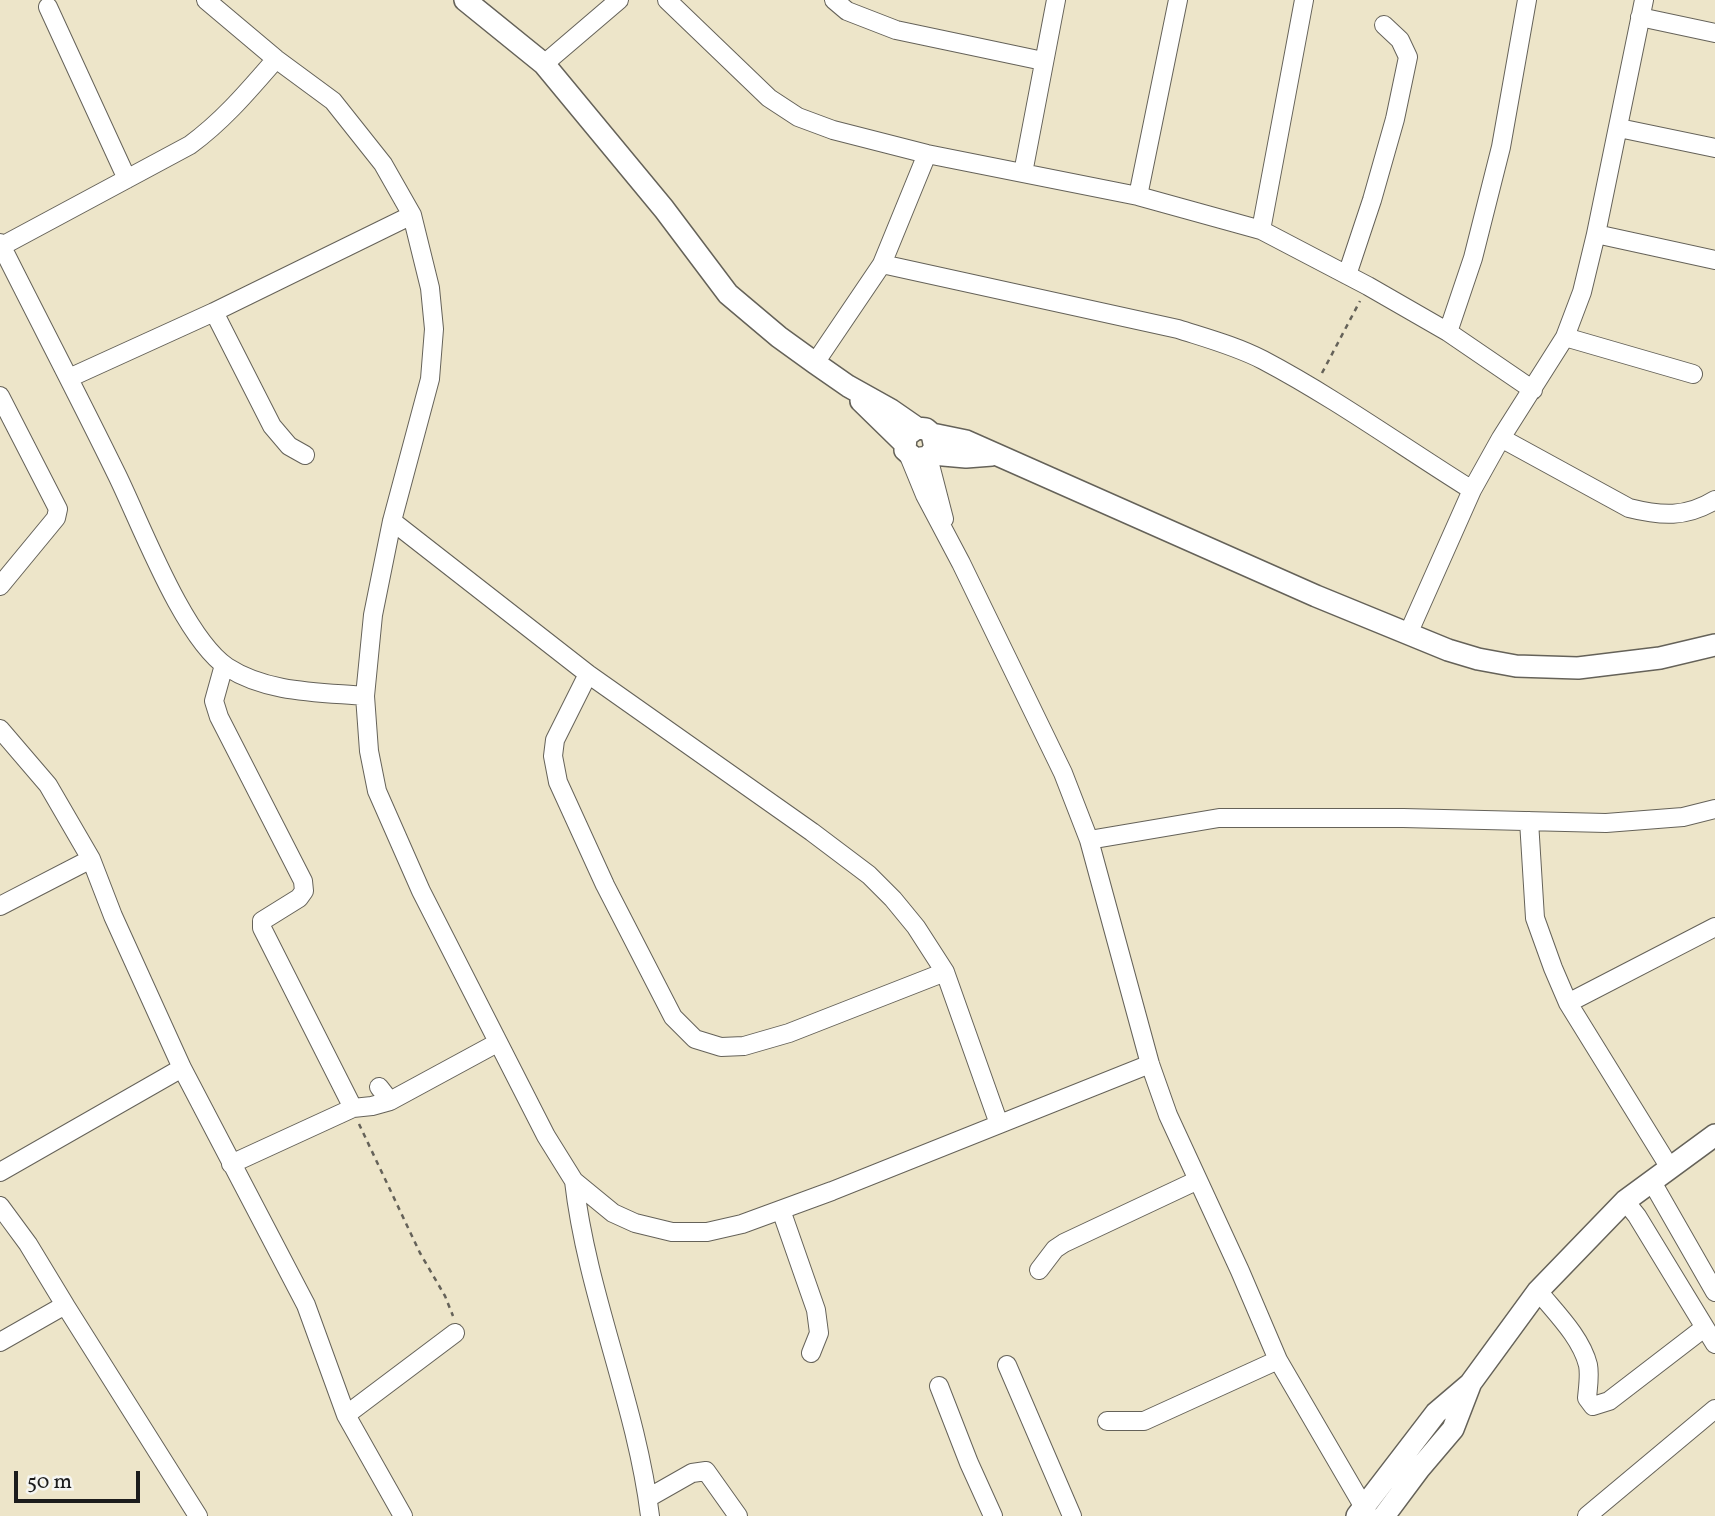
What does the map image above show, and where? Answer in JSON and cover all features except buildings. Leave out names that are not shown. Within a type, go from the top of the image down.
[{"type":"street","points":[[206,0],[276,59],[333,102],[383,163],[412,215],[430,288],[434,328],[430,380],[392,521],[373,615],[365,696],[369,751],[377,791],[421,891],[546,1136],[575,1181],[613,1213],[635,1223],[672,1232],[707,1232],[742,1224],[781,1210],[1150,1064]]},
{"type":"street","points":[[465,0],[544,64],[664,209],[728,294],[769,329],[848,386],[920,445],[966,457],[996,454],[1316,596],[1448,650],[1478,659],[1516,666],[1578,668],[1696,651],[1715,645]]},
{"type":"street","points":[[544,64],[619,0]]},
{"type":"street","points":[[667,0],[769,98],[798,117],[833,130],[927,154],[1138,196],[1261,230],[1448,332],[1532,390]]},
{"type":"street","points":[[834,0],[847,11],[896,30],[1043,61]]},
{"type":"street","points":[[1023,173],[1056,0]]},
{"type":"street","points":[[1138,196],[1178,0]]},
{"type":"street","points":[[1261,230],[1304,0]]},
{"type":"street","points":[[1448,332],[1473,258],[1501,147],[1527,0]]},
{"type":"street","points":[[48,7],[127,179]]},
{"type":"street","points":[[1408,634],[1472,490],[1501,438],[1565,337],[1582,292],[1619,128],[1642,8],[1715,33]]},
{"type":"street","points":[[1347,275],[1395,120],[1408,57],[1400,40],[1384,25]]},
{"type":"street","points":[[276,59],[213,128],[190,145],[1,245],[190,624],[224,665],[258,683],[293,690],[365,696]]},
{"type":"street","points":[[1619,128],[1715,148]]},
{"type":"street","points":[[815,363],[882,264],[927,154]]},
{"type":"street","points":[[69,378],[214,312],[412,215]]},
{"type":"street","points":[[1596,234],[1715,260]]},
{"type":"street","points":[[882,264],[1178,329],[1261,359],[1314,389],[1472,490]]},
{"type":"street","points":[[214,312],[272,426],[289,446],[305,455]]},
{"type":"street","points":[[1565,337],[1693,374]]},
{"type":"street","points":[[0,396],[58,509],[56,518],[0,586]]},
{"type":"street","points":[[1501,438],[1629,508],[1676,515],[1693,512],[1715,500]]},
{"type":"street","points":[[920,445],[925,495],[961,562],[1063,773],[1089,840],[1150,1064],[1168,1115],[1278,1360],[1364,1513],[1436,1413],[1470,1384],[1538,1291],[1625,1201],[1715,1135]]},
{"type":"street","points":[[392,521],[589,674],[812,832],[869,875],[894,899],[945,972],[999,1124]]},
{"type":"street","points":[[224,665],[216,688],[215,706],[303,881],[304,891],[299,898],[262,921],[262,928],[354,1108]]},
{"type":"street","points":[[589,674],[555,740],[553,756],[558,782],[605,885],[673,1017],[695,1039],[721,1047],[744,1046],[789,1033],[945,972]]},
{"type":"street","points":[[0,729],[48,785],[91,859],[113,916],[182,1068],[306,1305],[346,1415],[403,1516]]},
{"type":"street","points":[[1089,840],[1219,818],[1390,817],[1606,823],[1683,817],[1715,808]]},
{"type":"street","points":[[1529,821],[1535,918],[1568,1003],[1670,1168]]},
{"type":"street","points":[[0,906],[91,859]]},
{"type":"street","points":[[1568,1003],[1715,927]]},
{"type":"street","points":[[231,1164],[354,1108],[372,1106],[384,1094],[497,1043]]},
{"type":"street","points":[[0,1172],[182,1068]]},
{"type":"street","points":[[1039,1270],[1064,1243],[1198,1180]]},
{"type":"street","points":[[575,1181],[578,1218],[626,1401],[649,1507],[692,1473],[706,1471],[738,1516]]},
{"type":"street","points":[[1652,1182],[1715,1292]]},
{"type":"street","points":[[1625,1201],[1715,1344]]},
{"type":"street","points":[[0,1206],[28,1244],[198,1516]]},
{"type":"street","points":[[781,1210],[816,1310],[819,1333],[811,1353]]},
{"type":"street","points":[[1538,1291],[1572,1333],[1588,1364],[1587,1398],[1593,1406],[1609,1401],[1704,1328]]},
{"type":"street","points":[[0,1342],[65,1305]]},
{"type":"street","points":[[346,1415],[455,1333]]},
{"type":"street","points":[[1107,1421],[1144,1421],[1278,1360]]},
{"type":"street","points":[[1007,1365],[1072,1516]]},
{"type":"street","points":[[1384,1516],[1453,1429],[1470,1384]]},
{"type":"street","points":[[939,1386],[993,1516]]},
{"type":"street","points":[[1587,1516],[1715,1409]]},
{"type":"path","points":[[1314,389],[1368,286]]},
{"type":"path","points":[[354,1108],[362,1132],[420,1253],[452,1311],[455,1333]]}]
